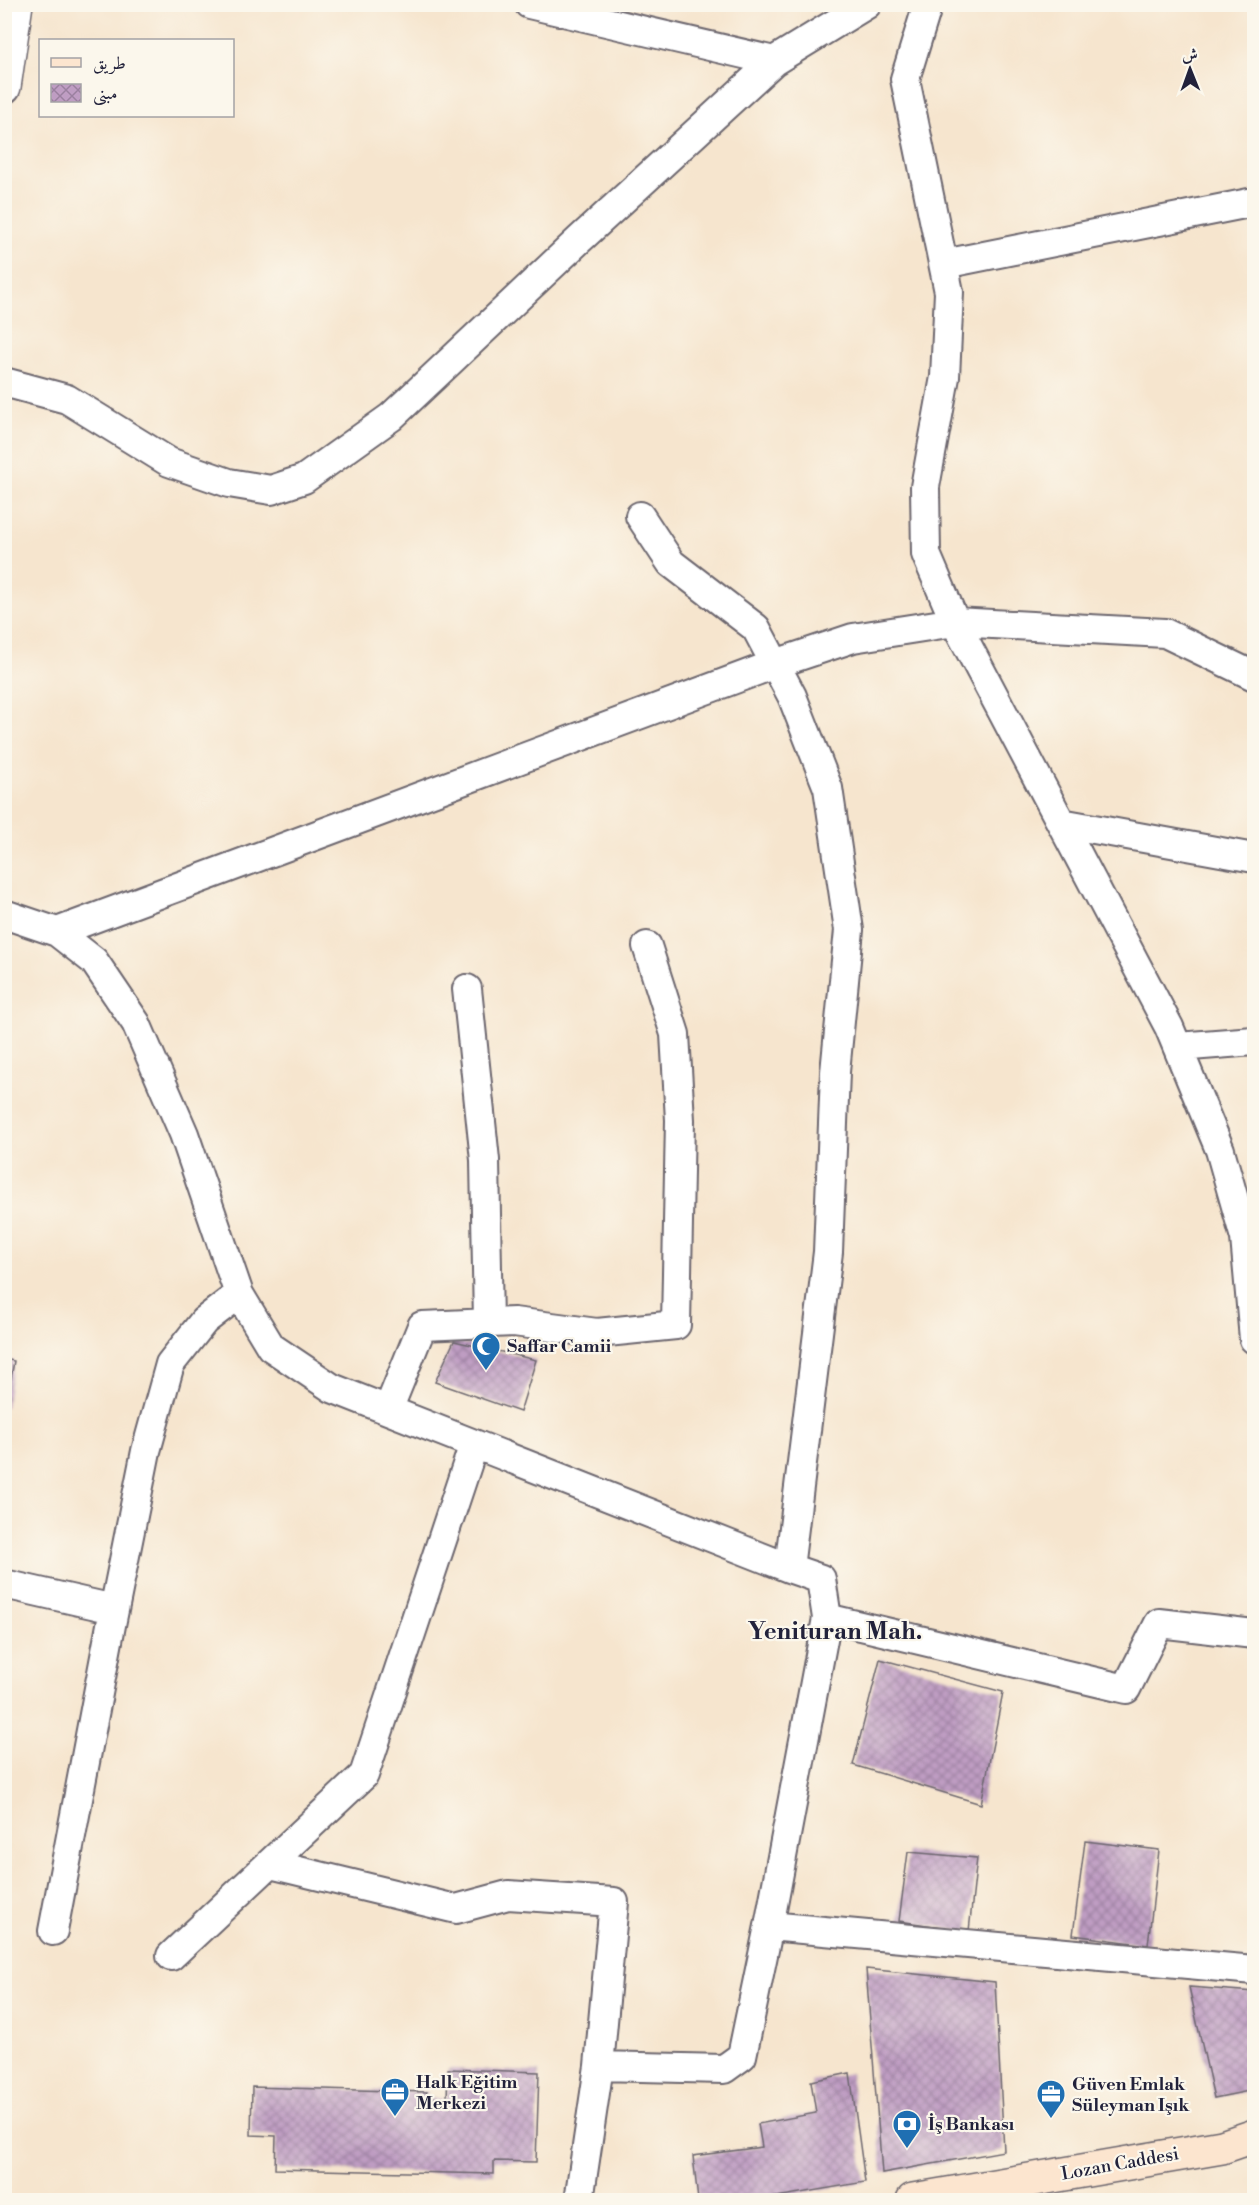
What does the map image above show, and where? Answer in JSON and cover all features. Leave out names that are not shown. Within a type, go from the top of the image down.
[{"type":"main road","name":"Lozan Caddesi","points":[[913,2200],[1222,2147],[1254,2136]]},
{"type":"street","points":[[4,87],[16,4]]},
{"type":"street","points":[[529,4],[774,62]]},
{"type":"street","points":[[4,382],[67,399],[169,462],[229,483],[271,490],[304,479],[390,417],[774,62],[867,4]]},
{"type":"street","points":[[928,4],[905,79],[949,292],[945,377],[924,487],[926,554],[955,622],[1178,1047],[1220,1150],[1250,1239],[1254,1339]]},
{"type":"street","points":[[944,264],[1254,202]]},
{"type":"street","points":[[640,516],[671,562],[756,628],[792,696],[828,788],[849,930],[835,1072],[828,1252],[789,1568]]},
{"type":"street","points":[[57,932],[775,664],[853,638],[955,622],[1165,633],[1254,676]]},
{"type":"street","points":[[1061,823],[1254,858]]},
{"type":"street","points":[[4,914],[57,932],[94,961],[136,1023],[184,1134],[239,1294],[271,1347],[332,1388],[789,1568],[820,1578],[827,1617],[742,2056],[724,2068],[600,2066]]},
{"type":"street","points":[[388,1410],[422,1326],[514,1322],[597,1333],[676,1324],[680,1120],[675,1034],[647,946]]},
{"type":"street","points":[[467,989],[485,1160],[488,1323]]},
{"type":"street","points":[[1178,1047],[1254,1041]]},
{"type":"street","points":[[53,1931],[146,1450],[170,1364],[204,1321],[239,1294]]},
{"type":"street","points":[[171,1956],[364,1774],[474,1444]]},
{"type":"street","points":[[4,1584],[114,1609]]},
{"type":"street","points":[[827,1617],[1126,1689],[1159,1623],[1254,1634]]},
{"type":"street","points":[[270,1864],[456,1909],[508,1895],[614,1902],[600,2066],[579,2200]]},
{"type":"street","points":[[769,1926],[1254,1970]]},
{"type":"building","name":"Saffar Camii","points":[[454,1341],[536,1360],[520,1412],[435,1382]]},
{"type":"building","points":[[4,1359],[14,1361],[6,1407],[4,1407]]},
{"type":"building","points":[[880,1659],[1003,1692],[981,1804],[853,1765]]},
{"type":"building","points":[[1085,1841],[1159,1850],[1148,1945],[1073,1935]]},
{"type":"building","points":[[908,1852],[977,1858],[969,1931],[899,1921]]},
{"type":"building","points":[[866,1969],[995,1982],[1004,2151],[882,2173]]},
{"type":"building","points":[[1189,1987],[1254,1992],[1254,2090],[1214,2098]]},
{"type":"building","name":"Halk Eğitim Merkezi","points":[[448,2069],[539,2072],[536,2162],[494,2161],[494,2174],[275,2169],[276,2136],[251,2135],[252,2087],[427,2092],[427,2098],[447,2099]]},
{"type":"building","points":[[850,2073],[865,2182],[759,2200],[698,2200],[693,2156],[762,2147],[758,2124],[816,2113],[811,2081]]},
{"type":"place","name":"Saffar Camii","points":[[486,1372]]},
{"type":"place","name":"Halk Eğitim Merkezi","points":[[395,2118]]},
{"type":"place","name":"Güven Emlak Süleyman Işık","points":[[1051,2120]]},
{"type":"place","name":"İş Bankası","points":[[907,2150]]},
{"type":"district","name":"Yenituran Mah.","points":[[835,1632]]}]
